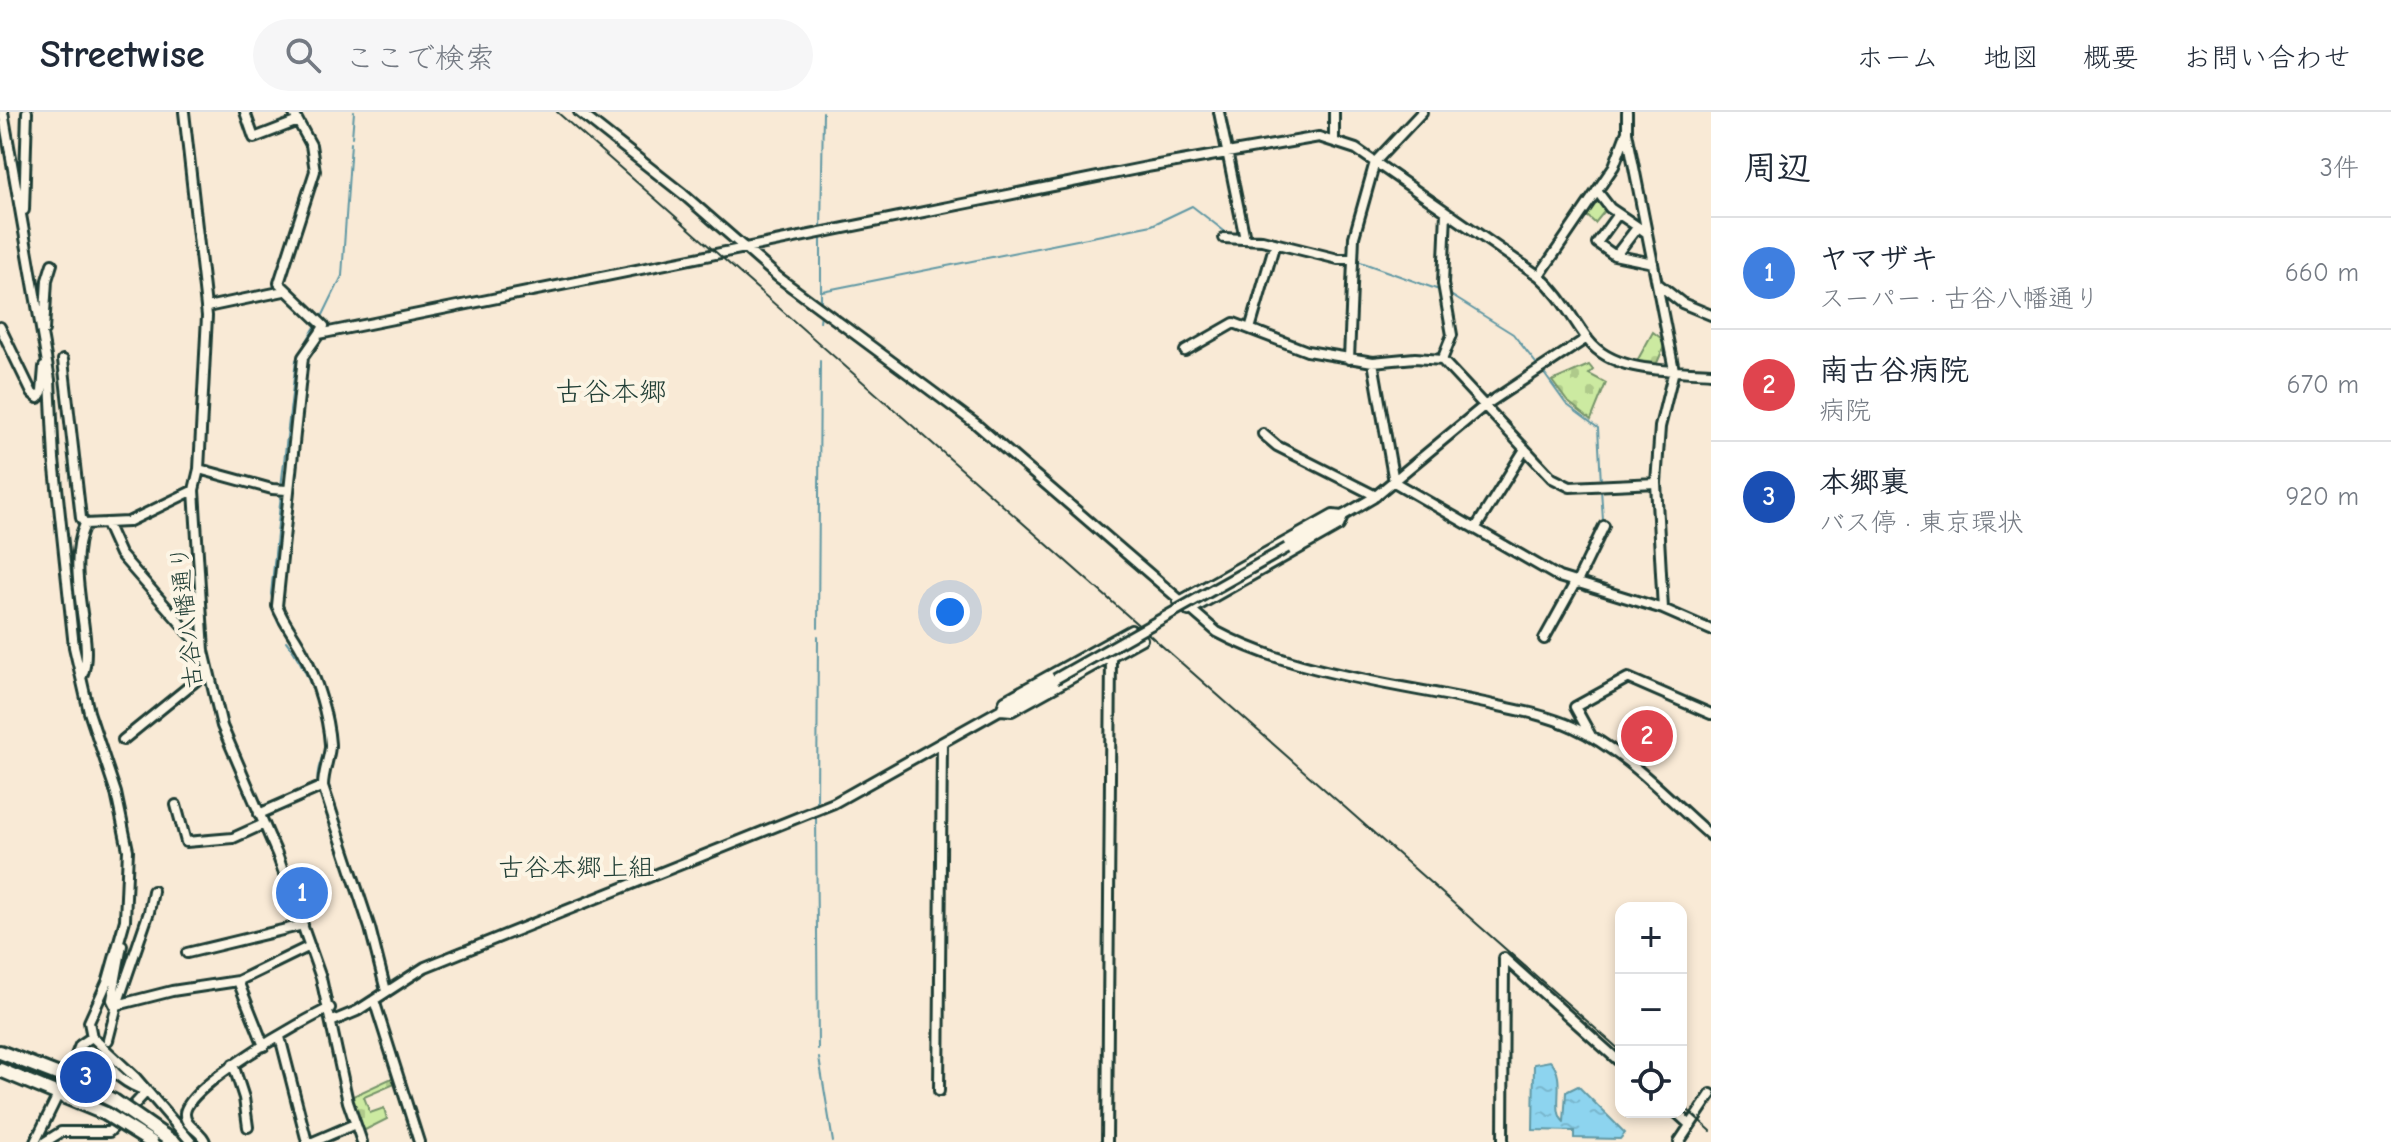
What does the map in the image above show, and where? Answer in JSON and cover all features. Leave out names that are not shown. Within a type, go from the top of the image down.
[{"type":"highway","points":[[0,1052],[53,1071],[114,1101],[173,1142]]},
{"type":"highway","points":[[0,1070],[106,1114],[151,1142]]},
{"type":"street","points":[[3,112],[52,400],[54,459],[81,678],[116,793],[128,850],[128,903],[121,936],[108,980],[89,1022],[92,1037],[147,1091],[191,1142]]},
{"type":"street","points":[[22,213],[26,202],[27,112]]},
{"type":"street","name":"古谷八幡通り","points":[[184,112],[207,307],[199,469],[194,490],[204,651],[230,751],[264,824],[303,925],[330,1008],[355,1124],[362,1142]]},
{"type":"street","points":[[245,112],[254,138],[295,116],[311,145],[315,171],[279,283],[324,326],[303,357],[277,606],[284,624],[305,655],[328,733],[331,747],[323,765],[323,786],[370,928],[386,991]]},
{"type":"street","points":[[579,112],[683,194],[778,277],[976,424],[1178,602],[1217,632],[1255,650],[1549,718],[1610,748],[1711,836]]},
{"type":"street","points":[[1219,112],[1245,239]]},
{"type":"street","points":[[1334,112],[1334,139]]},
{"type":"street","points":[[1349,359],[1352,259],[1375,162],[1422,112]]},
{"type":"street","points":[[1627,112],[1627,132],[1674,370],[1660,427],[1656,483],[1663,609]]},
{"type":"street","points":[[1539,276],[1614,164],[1627,132]]},
{"type":"street","points":[[319,334],[1303,138],[1334,139],[1375,162],[1539,276],[1557,291],[1587,338],[1617,361],[1711,373]]},
{"type":"street","points":[[1614,164],[1633,162]]},
{"type":"street","points":[[1597,191],[1618,214],[1636,229],[1647,233]]},
{"type":"street","points":[[1442,360],[1452,335],[1443,284],[1446,212]]},
{"type":"street","points":[[1618,214],[1597,243],[1616,255],[1653,263]]},
{"type":"street","points":[[1616,255],[1636,229]]},
{"type":"street","points":[[1224,238],[1275,243],[1338,259],[1352,259]]},
{"type":"street","points":[[1250,329],[1275,243]]},
{"type":"street","points":[[41,333],[52,264]]},
{"type":"street","points":[[1658,284],[1682,303],[1711,315]]},
{"type":"street","points":[[207,307],[284,291]]},
{"type":"street","points":[[1185,351],[1234,323],[1307,351],[1349,359],[1373,362],[1415,358],[1442,360],[1552,478],[1570,487],[1656,483]]},
{"type":"street","points":[[0,327],[38,398],[42,392],[45,354]]},
{"type":"street","points":[[333,1021],[374,1000],[425,967],[834,803],[1343,517],[1394,482],[1484,406],[1587,338]]},
{"type":"street","points":[[63,360],[81,518],[85,524],[77,565],[84,650],[81,678]]},
{"type":"street","points":[[1373,362],[1394,482],[1576,583],[1663,609],[1711,630]]},
{"type":"street","points":[[1263,434],[1277,446],[1376,496]]},
{"type":"street","points":[[1475,529],[1525,449]]},
{"type":"street","points":[[199,469],[272,489],[287,490]]},
{"type":"street","points":[[85,524],[128,522],[194,490]]},
{"type":"street","points":[[1178,602],[1333,515],[1343,517]]},
{"type":"street","points":[[1189,611],[1339,526],[1343,517]]},
{"type":"street","points":[[106,523],[120,554],[204,651]]},
{"type":"street","points":[[1544,639],[1604,526]]},
{"type":"street","points":[[1001,710],[1005,700],[1131,630]]},
{"type":"street","points":[[1001,710],[1012,711],[1142,639]]},
{"type":"street","points":[[1107,1142],[1111,656]]},
{"type":"street","points":[[123,740],[208,671]]},
{"type":"street","points":[[1591,737],[1575,707],[1628,678],[1711,714]]},
{"type":"street","points":[[939,1091],[942,743]]},
{"type":"street","points":[[259,814],[323,786]]},
{"type":"street","points":[[176,805],[182,839],[186,842],[233,838],[264,824]]},
{"type":"street","points":[[108,1040],[153,891]]},
{"type":"street","points":[[187,953],[303,925]]},
{"type":"street","points":[[116,1007],[112,1000],[122,952],[121,936]]},
{"type":"street","points":[[116,1007],[238,981],[310,946]]},
{"type":"street","points":[[1503,1142],[1504,958],[1615,1058]]},
{"type":"street","points":[[238,981],[264,1046]]},
{"type":"street","points":[[374,1000],[419,1142]]},
{"type":"street","points":[[205,1142],[187,1122],[186,1108],[233,1064],[330,1008]]},
{"type":"street","points":[[67,1078],[80,1045],[92,1037]]},
{"type":"street","points":[[280,1037],[304,1140],[355,1124]]},
{"type":"street","points":[[107,1055],[111,1067],[133,1087],[147,1091]]},
{"type":"street","points":[[233,1064],[244,1098],[248,1127]]},
{"type":"street","points":[[45,1142],[61,1132],[109,1132],[147,1091]]},
{"type":"street","points":[[35,1142],[59,1092]]},
{"type":"street","points":[[1679,1142],[1711,1094]]},
{"type":"street","points":[[1682,1118],[1689,1124]]},
{"type":"green space","points":[[1597,195],[1608,207],[1595,223],[1584,213]]},
{"type":"green space","points":[[1653,332],[1666,342],[1657,363],[1637,361]]},
{"type":"green space","points":[[1589,365],[1593,370],[1589,374],[1606,383],[1591,420],[1567,401],[1552,381]]},
{"type":"green space","points":[[394,1077],[397,1083],[364,1097],[370,1113],[384,1108],[387,1119],[363,1131],[351,1097]]},
{"type":"water","points":[[1550,1061],[1558,1076],[1558,1109],[1564,1122],[1566,1092],[1578,1086],[1625,1133],[1620,1139],[1574,1138],[1574,1131],[1533,1130],[1534,1064]]},
{"type":"waterway","points":[[352,137],[354,112]]},
{"type":"waterway","points":[[821,231],[823,112]]},
{"type":"waterway","points":[[322,317],[342,276],[351,143]]},
{"type":"waterway","points":[[822,291],[1152,225],[1192,206],[1228,234]]},
{"type":"waterway","points":[[821,237],[821,303]]},
{"type":"waterway","points":[[1355,260],[1439,290]]},
{"type":"waterway","points":[[1449,294],[1513,334],[1539,367]]},
{"type":"waterway","points":[[820,322],[821,313]]},
{"type":"waterway","points":[[281,487],[296,360],[316,325]]},
{"type":"waterway","points":[[818,628],[820,361]]},
{"type":"waterway","points":[[1543,372],[1566,404],[1598,428],[1601,483]]},
{"type":"waterway","points":[[1601,489],[1603,520]]},
{"type":"waterway","points":[[278,623],[271,594],[281,494]]},
{"type":"waterway","points":[[817,805],[818,636]]},
{"type":"waterway","points":[[286,641],[306,674],[324,728],[325,745],[318,783]]},
{"type":"waterway","points":[[319,789],[374,958]]},
{"type":"waterway","points":[[816,816],[818,1049]]},
{"type":"waterway","points":[[376,968],[380,991]]},
{"type":"waterway","points":[[381,1001],[385,1023]]},
{"type":"waterway","points":[[819,1058],[833,1142]]},
{"type":"waterway","points":[[410,1101],[424,1142]]},
{"type":"waterway","points":[[1685,1142],[1696,1125]]},
{"type":"railway","points":[[557,112],[1615,1046]]},
{"type":"railway","points":[[1687,1109],[1711,1131]]},
{"type":"place","name":"南古谷病院","points":[[1647,736]]},
{"type":"place","name":"ヤマザキ","points":[[302,893]]},
{"type":"place","name":"本郷裏","points":[[86,1077]]},
{"type":"district","name":"古谷本郷","points":[[611,392]]},
{"type":"district","name":"古谷本郷上組","points":[[576,868]]}]
